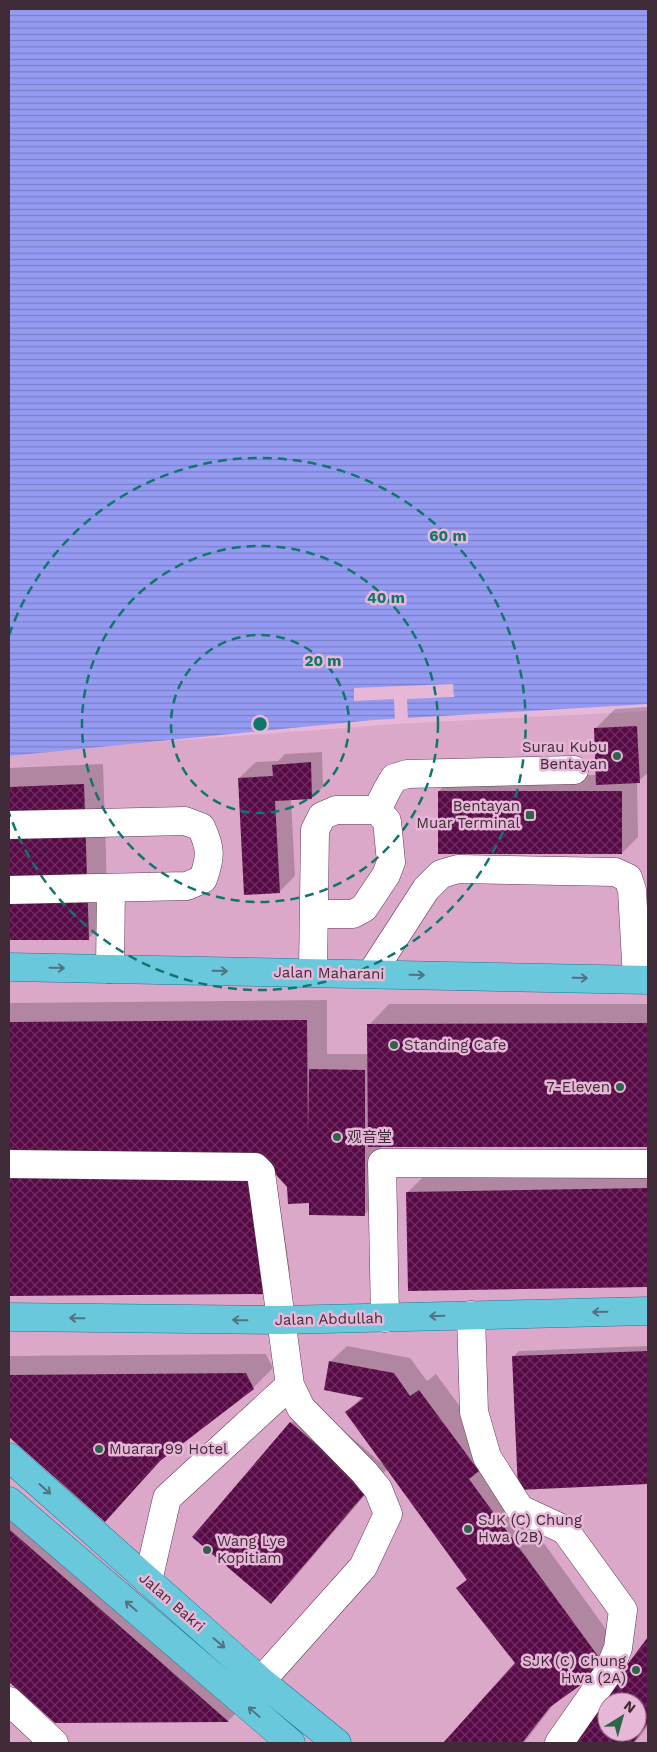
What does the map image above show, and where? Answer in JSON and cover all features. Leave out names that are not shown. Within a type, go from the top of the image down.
[{"type":"main road","name":"Jalan Maharani","points":[[9,966],[642,979]]},
{"type":"main road","name":"Jalan Abdullah","points":[[9,1317],[281,1320],[648,1311]]},
{"type":"main road","name":"Jalan Bakri","points":[[9,1457],[262,1681],[337,1743]]},
{"type":"main road","name":"Jalan Bakri","points":[[9,1501],[291,1743]]},
{"type":"lane","points":[[378,810],[394,778],[407,774],[574,770]]},
{"type":"lane","points":[[313,972],[315,830],[322,816],[336,810],[378,810]]},
{"type":"lane","points":[[314,914],[353,914],[364,908],[386,875],[390,862],[387,821],[378,810]]},
{"type":"lane","points":[[9,825],[186,821],[202,827],[208,843],[209,863],[203,879],[187,886],[9,890]]},
{"type":"lane","points":[[371,974],[426,889],[441,874],[458,870],[615,872],[628,878],[632,890],[642,979]]},
{"type":"lane","points":[[110,969],[111,888]]},
{"type":"lane","points":[[385,1318],[382,1163],[648,1164]]},
{"type":"lane","points":[[9,1164],[255,1167],[261,1173],[290,1385],[301,1408],[364,1472],[378,1489],[388,1514],[363,1567],[262,1681]]},
{"type":"lane","points":[[471,1315],[474,1412],[487,1457],[520,1509],[565,1530],[623,1610],[618,1648],[608,1673],[559,1743]]},
{"type":"lane","points":[[148,1580],[167,1498],[290,1385]]},
{"type":"lane","points":[[9,1701],[54,1743]]},
{"type":"shaded area","points":[[648,711],[648,1743],[9,1743],[9,753],[396,724]]},
{"type":"water","points":[[9,9],[648,9],[648,704],[373,720],[9,756]]},
{"type":"pier","points":[[453,684],[454,697],[407,699],[408,720],[395,721],[394,699],[354,701],[354,688]]},
{"type":"building","name":"Surau Kubu Bentayan","points":[[637,726],[640,783],[596,785],[594,728]]},
{"type":"building","points":[[311,762],[312,799],[275,801],[280,893],[244,895],[238,778],[273,776],[272,765]]},
{"type":"building","points":[[84,784],[89,940],[9,940],[9,787]]},
{"type":"building","name":"Bentayan Muar Terminal","points":[[438,791],[622,791],[622,854],[438,854]]},
{"type":"building","points":[[307,1020],[308,1134],[309,1069],[365,1070],[365,1216],[309,1215],[309,1203],[288,1204],[287,1187],[261,1158],[9,1157],[9,1022]]},
{"type":"building","points":[[648,1023],[648,1147],[368,1147],[367,1024]]},
{"type":"building","points":[[9,1173],[253,1181],[271,1294],[9,1296]]},
{"type":"building","points":[[648,1188],[648,1287],[408,1291],[406,1192]]},
{"type":"building","points":[[648,1351],[648,1484],[518,1490],[512,1356]]},
{"type":"building","name":"SJK (C) Chung Hwa (2B)","points":[[329,1361],[394,1373],[410,1396],[419,1390],[479,1471],[469,1479],[606,1667],[550,1707],[522,1743],[443,1743],[515,1663],[456,1588],[467,1580],[345,1412],[364,1398],[324,1390]]},
{"type":"building","name":"Muarar 99 Hotel","points":[[246,1373],[254,1389],[160,1461],[105,1522],[9,1437],[9,1375]]},
{"type":"building","points":[[290,1422],[369,1489],[271,1604],[192,1537]]},
{"type":"building","points":[[9,1529],[229,1722],[55,1723],[9,1682]]},
{"type":"building","points":[[648,1637],[647,1724],[647,1692],[606,1692]]},
{"type":"building","points":[[597,1705],[597,1742],[633,1743],[568,1743]]},
{"type":"place","name":"Surau Kubu Bentayan","points":[[617,756]]},
{"type":"place","name":"Bentayan Muar Terminal","points":[[530,815]]},
{"type":"place","name":"Standing Cafe","points":[[394,1045]]},
{"type":"place","name":"7-Eleven","points":[[620,1087]]},
{"type":"place","name":"观音堂","points":[[337,1137]]},
{"type":"place","name":"Muarar 99 Hotel","points":[[99,1449]]},
{"type":"place","name":"SJK (C) Chung Hwa (2B)","points":[[468,1529]]},
{"type":"place","name":"Wang Lye Kopitiam","points":[[207,1550]]},
{"type":"place","name":"SJK (C) Chung Hwa (2A)","points":[[636,1670]]}]
